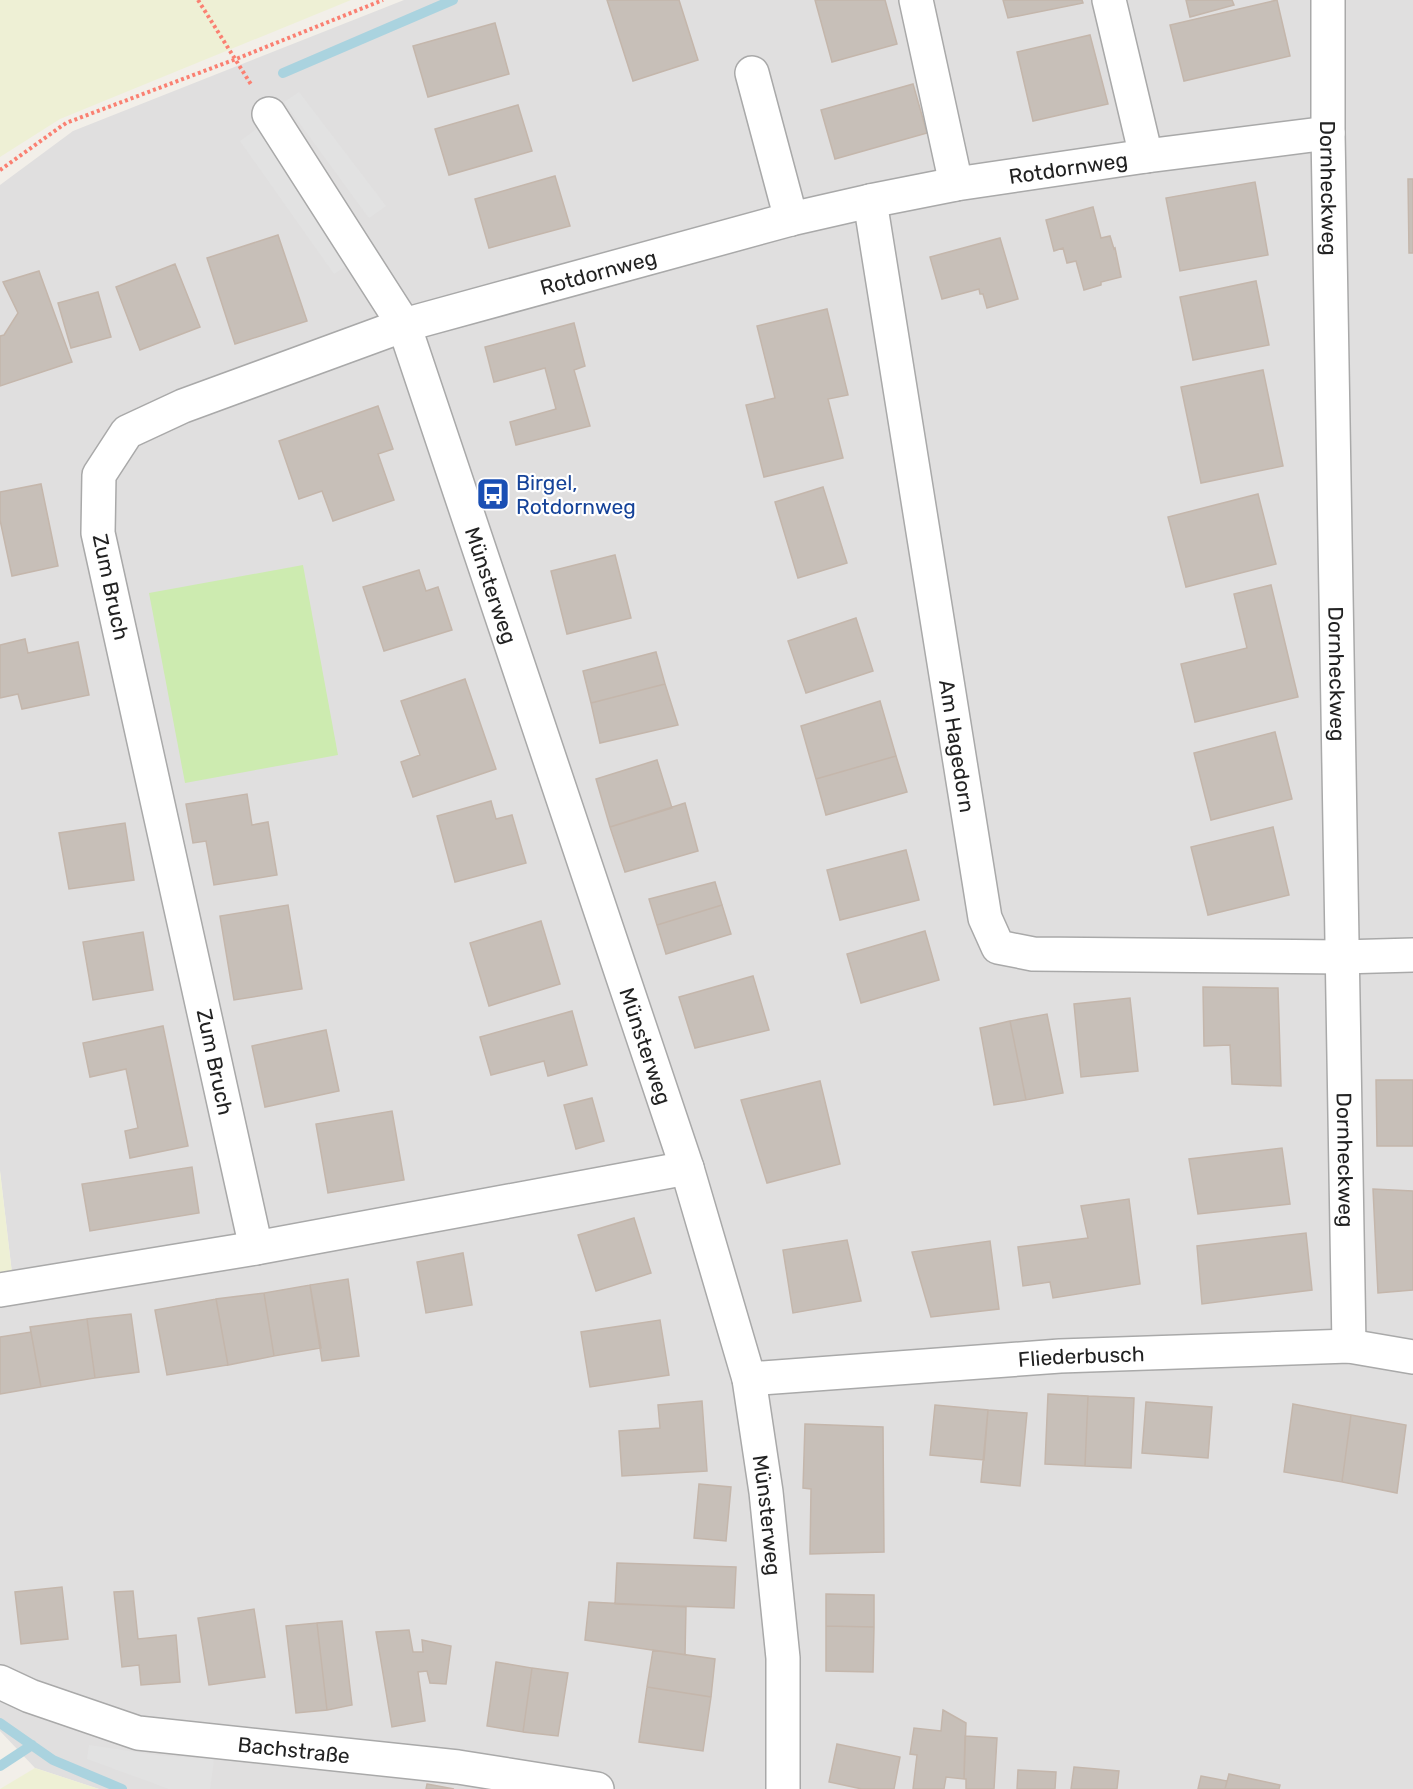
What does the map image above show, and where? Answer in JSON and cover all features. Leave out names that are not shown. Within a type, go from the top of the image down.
[{"type":"street","points":[[916,0],[956,184]]},
{"type":"street","name":"Rotdornweg","points":[[1109,0],[1146,156]]},
{"type":"street","name":"Dornheckweg","points":[[1328,0],[1328,133],[1349,1346]]},
{"type":"street","points":[[752,73],[791,219]]},
{"type":"street","points":[[269,114],[404,325]]},
{"type":"street","name":"Rotdornweg","points":[[404,325],[791,219],[870,201],[956,184],[1146,156],[1328,133]]},
{"type":"street","name":"Am Hagedorn","points":[[870,201],[985,918],[998,947],[1033,954],[1341,957]]},
{"type":"street","name":"Münsterweg","points":[[404,325],[687,1168],[750,1379],[766,1492],[783,1658],[783,1789]]},
{"type":"street","name":"Zum Bruch","points":[[256,1248],[98,533],[99,475],[127,432],[183,406],[404,325]]},
{"type":"street","points":[[1341,957],[1413,955]]},
{"type":"street","points":[[0,1290],[256,1248],[687,1168]]},
{"type":"street","name":"Fliederbusch","points":[[750,1379],[1060,1356],[1349,1346],[1413,1357]]},
{"type":"street","name":"Bachstraße","points":[[0,1682],[30,1696],[138,1733],[458,1767],[597,1789]]},
{"type":"path","points":[[198,0],[269,114]]},
{"type":"path","points":[[0,170],[66,123],[236,59],[383,0]]},
{"type":"shaded area","points":[[404,0],[1413,0],[1413,1789],[99,1789],[35,1768],[0,1731],[0,1276],[12,1273],[0,1171],[0,185],[73,131]]},
{"type":"shaded area","points":[[299,92],[386,206],[369,218],[284,102]]},
{"type":"shaded area","points":[[259,127],[357,259],[334,274],[240,141]]},
{"type":"shaded area","points":[[89,1745],[163,1756],[214,1759],[210,1789],[169,1789],[87,1759]]},
{"type":"green space","points":[[0,0],[351,0],[60,119],[0,157]]},
{"type":"green space","points":[[303,565],[338,755],[185,783],[149,593]]},
{"type":"green space","points":[[0,1171],[12,1274],[0,1276]]},
{"type":"green space","points":[[35,1768],[99,1789],[0,1789]]},
{"type":"building","points":[[607,0],[679,0],[698,60],[633,81]]},
{"type":"building","points":[[815,0],[885,0],[897,44],[832,62]]},
{"type":"building","points":[[1003,0],[1082,0],[1083,3],[1008,18]]},
{"type":"building","points":[[1186,0],[1232,0],[1234,5],[1190,17]]},
{"type":"building","points":[[1277,0],[1290,56],[1184,81],[1170,25]]},
{"type":"building","points":[[495,23],[509,74],[428,97],[413,46]]},
{"type":"building","points":[[1090,35],[1108,104],[1033,121],[1017,52]]},
{"type":"building","points":[[913,84],[927,133],[835,159],[821,110]]},
{"type":"building","points":[[518,105],[532,151],[449,175],[435,129]]},
{"type":"building","points":[[555,176],[570,226],[489,248],[475,199]]},
{"type":"building","points":[[1408,179],[1413,179],[1413,253],[1409,253]]},
{"type":"building","points":[[1255,182],[1268,255],[1180,271],[1166,198]]},
{"type":"building","points":[[1093,207],[1101,238],[1110,236],[1115,248],[1121,277],[1101,282],[1101,285],[1084,290],[1076,261],[1067,263],[1063,248],[1054,251],[1046,220]]},
{"type":"building","points":[[278,235],[307,321],[235,344],[207,258]]},
{"type":"building","points":[[1000,238],[1018,299],[987,308],[979,289],[942,299],[930,257]]},
{"type":"building","points":[[175,264],[200,327],[140,350],[116,287]]},
{"type":"building","points":[[39,271],[72,362],[0,386],[0,336],[4,335],[18,313],[3,282]]},
{"type":"building","points":[[1256,281],[1269,345],[1193,360],[1180,297]]},
{"type":"building","points":[[98,292],[111,337],[71,348],[58,303]]},
{"type":"building","points":[[827,309],[848,395],[828,399],[843,458],[764,477],[746,405],[775,398],[757,326]]},
{"type":"building","points":[[574,323],[585,366],[574,370],[590,426],[516,445],[510,422],[556,409],[545,368],[494,382],[485,347]]},
{"type":"building","points":[[1263,370],[1283,466],[1201,483],[1181,387]]},
{"type":"building","points":[[378,406],[393,449],[378,454],[394,500],[333,521],[322,491],[299,499],[279,441]]},
{"type":"building","points":[[41,484],[58,566],[12,576],[0,520],[0,492]]},
{"type":"building","points":[[823,487],[847,563],[798,578],[775,502]]},
{"type":"building","points":[[1258,494],[1276,564],[1186,587],[1168,517]]},
{"type":"building","points":[[615,555],[631,618],[567,634],[551,571]]},
{"type":"building","points":[[419,570],[426,591],[438,587],[452,630],[384,651],[363,587]]},
{"type":"building","points":[[1271,585],[1298,697],[1195,722],[1181,664],[1247,648],[1234,594]]},
{"type":"building","points":[[856,618],[873,671],[806,693],[788,641]]},
{"type":"building","points":[[25,639],[28,653],[78,642],[89,695],[22,709],[18,694],[0,698],[0,645]]},
{"type":"building","points":[[656,652],[665,684],[591,703],[583,671]]},
{"type":"building","points":[[465,679],[496,769],[413,797],[401,762],[420,755],[401,701]]},
{"type":"building","points":[[665,684],[678,725],[600,743],[591,703]]},
{"type":"building","points":[[880,701],[896,756],[816,779],[801,726]]},
{"type":"building","points":[[1275,732],[1292,799],[1211,820],[1194,753]]},
{"type":"building","points":[[896,756],[907,792],[826,815],[816,779]]},
{"type":"building","points":[[657,760],[672,808],[610,827],[596,779]]},
{"type":"building","points":[[247,794],[252,825],[268,822],[277,875],[214,885],[206,841],[193,843],[186,804]]},
{"type":"building","points":[[491,801],[496,819],[512,815],[526,863],[455,882],[437,816]]},
{"type":"building","points":[[685,803],[698,851],[625,872],[610,827]]},
{"type":"building","points":[[125,823],[134,880],[69,889],[59,833]]},
{"type":"building","points":[[1273,827],[1289,895],[1208,915],[1191,847]]},
{"type":"building","points":[[906,850],[919,900],[840,920],[827,870]]},
{"type":"building","points":[[715,882],[722,905],[657,925],[649,899]]},
{"type":"building","points":[[288,905],[302,989],[234,1000],[220,916]]},
{"type":"building","points":[[722,905],[731,934],[666,954],[657,925]]},
{"type":"building","points":[[541,921],[560,984],[489,1006],[470,943]]},
{"type":"building","points":[[925,931],[939,980],[861,1003],[847,954]]},
{"type":"building","points":[[143,932],[153,990],[93,1000],[83,942]]},
{"type":"building","points":[[753,976],[769,1030],[695,1048],[679,997]]},
{"type":"building","points":[[1203,987],[1278,988],[1281,1086],[1232,1084],[1230,1045],[1204,1046]]},
{"type":"building","points":[[1130,998],[1138,1071],[1081,1077],[1074,1004]]},
{"type":"building","points":[[572,1011],[587,1065],[548,1076],[544,1061],[491,1075],[480,1037]]},
{"type":"building","points":[[1047,1014],[1063,1093],[1026,1100],[1010,1021]]},
{"type":"building","points":[[1010,1021],[1026,1100],[994,1105],[980,1028]]},
{"type":"building","points":[[163,1026],[188,1146],[130,1158],[125,1131],[138,1128],[126,1069],[90,1077],[83,1043]]},
{"type":"building","points":[[326,1030],[339,1091],[265,1107],[252,1046]]},
{"type":"building","points":[[1376,1080],[1413,1080],[1413,1146],[1377,1146]]},
{"type":"building","points":[[820,1081],[840,1164],[767,1183],[741,1100]]},
{"type":"building","points":[[592,1098],[604,1141],[576,1149],[564,1105]]},
{"type":"building","points":[[392,1111],[404,1180],[328,1193],[316,1124]]},
{"type":"building","points":[[1282,1148],[1290,1204],[1198,1214],[1189,1159]]},
{"type":"building","points":[[192,1167],[199,1213],[90,1231],[82,1184]]},
{"type":"building","points":[[1373,1189],[1413,1191],[1413,1290],[1378,1293]]},
{"type":"building","points":[[1129,1199],[1140,1284],[1053,1298],[1050,1282],[1023,1286],[1018,1247],[1088,1238],[1081,1206]]},
{"type":"building","points":[[634,1218],[651,1273],[596,1291],[578,1235]]},
{"type":"building","points":[[1306,1233],[1312,1290],[1202,1304],[1197,1246]]},
{"type":"building","points":[[847,1240],[861,1301],[793,1313],[783,1250]]},
{"type":"building","points":[[990,1241],[999,1309],[931,1317],[912,1252]]},
{"type":"building","points":[[463,1253],[472,1305],[426,1313],[417,1262]]},
{"type":"building","points":[[348,1279],[359,1356],[322,1361],[310,1285]]},
{"type":"building","points":[[310,1285],[321,1348],[274,1356],[264,1293]]},
{"type":"building","points":[[264,1293],[274,1356],[228,1365],[216,1299]]},
{"type":"building","points":[[216,1299],[228,1365],[167,1375],[155,1310]]},
{"type":"building","points":[[131,1314],[139,1372],[95,1378],[87,1319]]},
{"type":"building","points":[[87,1319],[95,1378],[41,1387],[30,1327]]},
{"type":"building","points":[[660,1320],[669,1375],[590,1387],[581,1332]]},
{"type":"building","points":[[31,1332],[41,1387],[0,1394],[0,1337]]},
{"type":"building","points":[[1048,1394],[1088,1396],[1085,1466],[1045,1464]]},
{"type":"building","points":[[1088,1396],[1134,1398],[1131,1468],[1085,1466]]},
{"type":"building","points":[[702,1401],[707,1471],[622,1476],[619,1431],[660,1428],[658,1405]]},
{"type":"building","points":[[1146,1402],[1212,1407],[1208,1458],[1142,1453]]},
{"type":"building","points":[[1293,1404],[1351,1415],[1342,1482],[1284,1472]]},
{"type":"building","points":[[935,1405],[988,1410],[984,1460],[930,1455]]},
{"type":"building","points":[[988,1410],[1027,1413],[1020,1486],[981,1482]]},
{"type":"building","points":[[1351,1415],[1406,1425],[1397,1493],[1342,1482]]},
{"type":"building","points":[[805,1424],[883,1427],[884,1552],[810,1554],[811,1489],[803,1488]]},
{"type":"building","points":[[699,1484],[731,1487],[726,1541],[694,1538]]},
{"type":"building","points":[[617,1563],[736,1567],[734,1608],[615,1604]]},
{"type":"building","points":[[62,1587],[68,1639],[21,1644],[15,1592]]},
{"type":"building","points":[[133,1591],[138,1639],[176,1635],[180,1682],[141,1685],[139,1665],[122,1667],[114,1592]]},
{"type":"building","points":[[826,1594],[874,1595],[874,1627],[826,1626]]},
{"type":"building","points":[[589,1602],[686,1607],[685,1655],[585,1640]]},
{"type":"building","points":[[254,1609],[265,1677],[209,1685],[198,1618]]},
{"type":"building","points":[[342,1621],[352,1705],[327,1710],[317,1623]]},
{"type":"building","points":[[317,1623],[327,1710],[296,1713],[286,1626]]},
{"type":"building","points":[[826,1626],[874,1627],[873,1672],[826,1671]]},
{"type":"building","points":[[409,1630],[413,1652],[423,1652],[422,1640],[451,1646],[446,1684],[430,1683],[427,1671],[418,1672],[425,1721],[392,1727],[376,1632]]},
{"type":"building","points":[[653,1650],[715,1659],[711,1697],[647,1687]]},
{"type":"building","points":[[496,1662],[532,1668],[523,1732],[487,1726]]},
{"type":"building","points":[[532,1668],[568,1673],[558,1736],[523,1732]]},
{"type":"building","points":[[647,1687],[711,1697],[703,1751],[639,1742]]},
{"type":"building","points":[[943,1710],[966,1723],[964,1779],[946,1777],[944,1789],[913,1789],[917,1755],[910,1754],[914,1728],[941,1731]]},
{"type":"building","points":[[965,1736],[997,1738],[994,1789],[966,1789],[966,1779],[964,1779]]},
{"type":"building","points":[[837,1744],[900,1757],[894,1789],[862,1789],[829,1782]]},
{"type":"building","points":[[1074,1767],[1119,1771],[1117,1789],[1071,1789]]},
{"type":"building","points":[[1018,1770],[1056,1772],[1055,1789],[1017,1789]]},
{"type":"building","points":[[1229,1774],[1280,1785],[1279,1789],[1225,1789]]},
{"type":"building","points":[[1201,1776],[1227,1781],[1225,1789],[1198,1789]]},
{"type":"building","points":[[427,1784],[454,1789],[426,1789]]},
{"type":"waterway","points":[[283,73],[453,0]]},
{"type":"waterway","points":[[0,1723],[53,1760],[122,1789]]},
{"type":"waterway","points":[[0,1766],[32,1745]]},
{"type":"place","name":"Birgel, Rotdornweg","points":[[493,494]]}]
